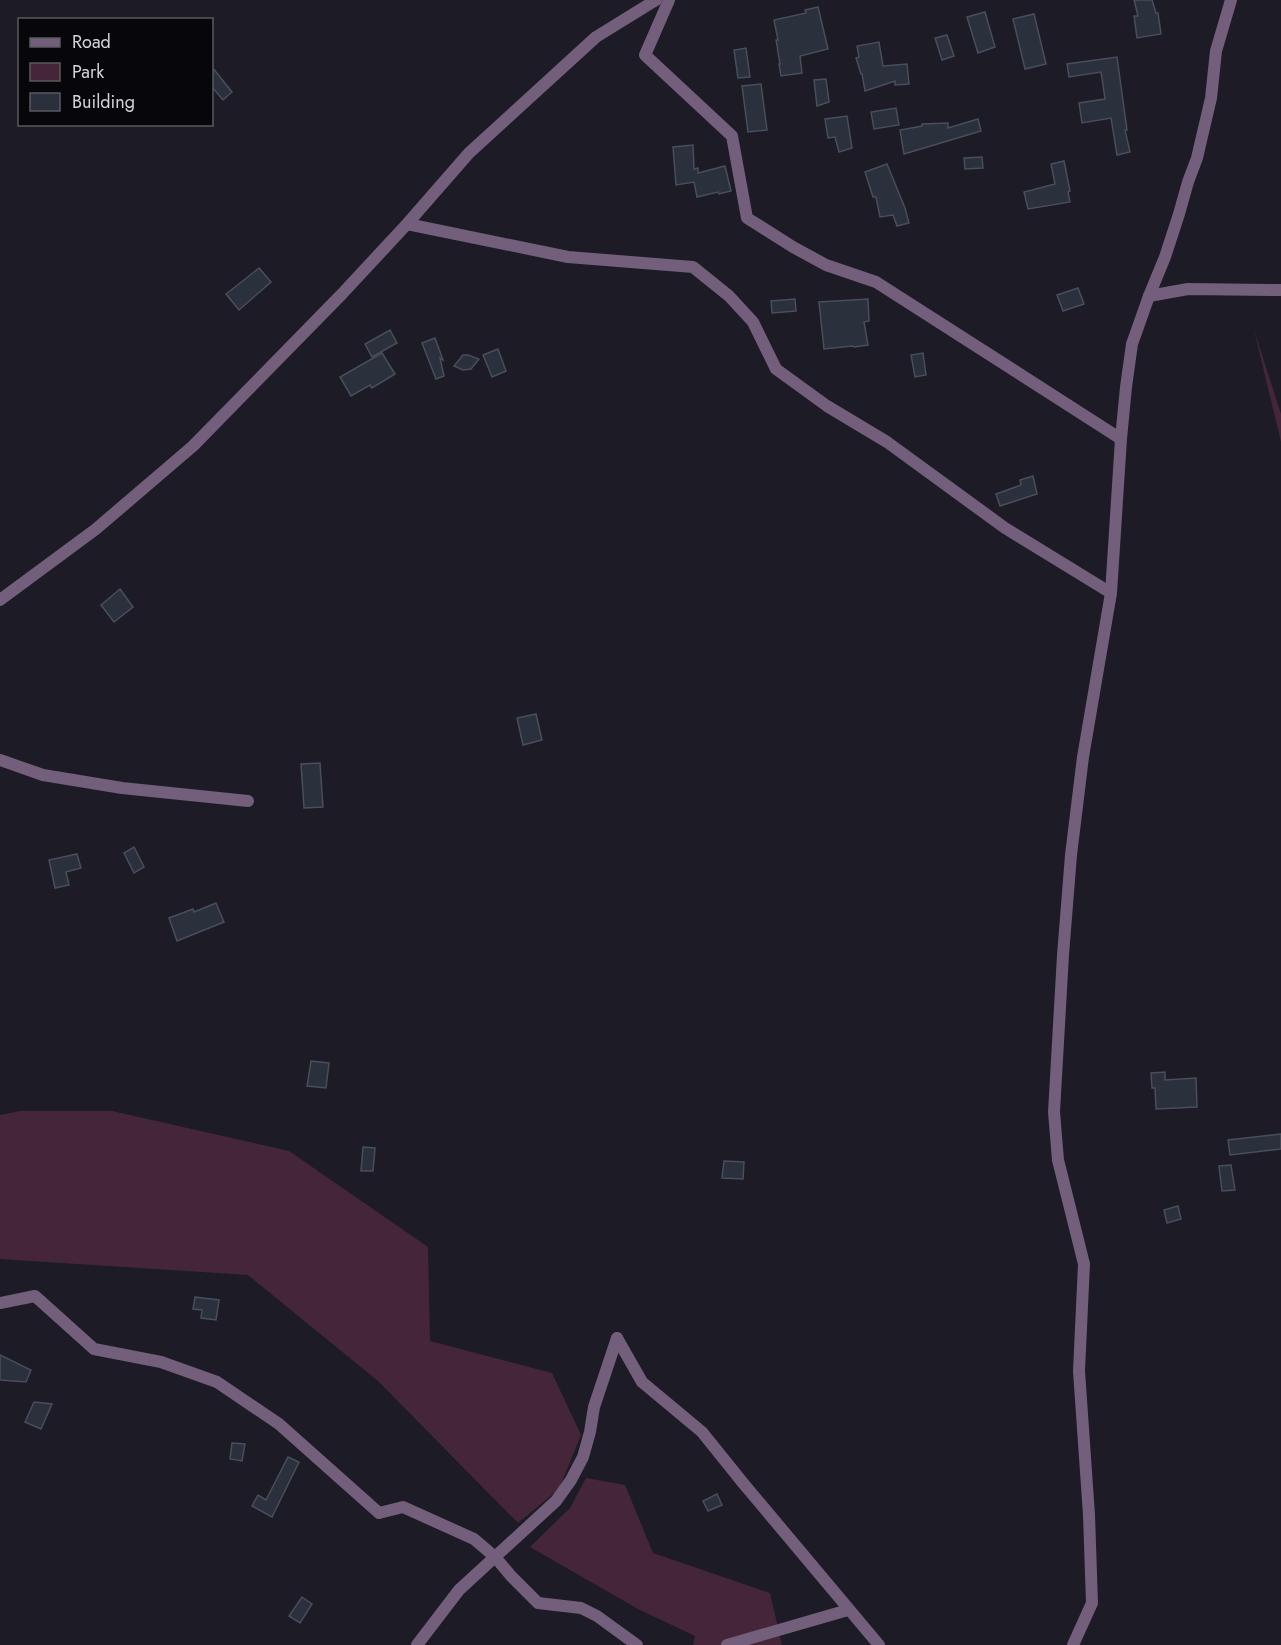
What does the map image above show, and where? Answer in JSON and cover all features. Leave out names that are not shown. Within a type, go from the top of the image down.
[{"type":"street","points":[[0,600],[96,529],[193,446],[341,295],[469,153],[596,37],[656,0]]},
{"type":"street","points":[[669,0],[645,55],[732,135],[747,218],[826,265],[876,282],[1121,439]]},
{"type":"street","points":[[1073,1645],[1092,1603],[1089,1515],[1079,1371],[1084,1264],[1058,1160],[1054,1112],[1071,855],[1083,757],[1111,593],[1121,439],[1132,344],[1165,257],[1197,158],[1211,98],[1216,51],[1231,0]]},
{"type":"street","points":[[407,224],[568,257],[693,267],[729,296],[753,322],[776,369],[827,406],[887,442],[1005,528],[1111,593]]},
{"type":"street","points":[[1149,296],[1188,289],[1281,290]]},
{"type":"street","points":[[0,760],[43,775],[122,788],[248,801]]},
{"type":"street","points":[[0,1303],[35,1296],[94,1349],[161,1362],[217,1382],[279,1424],[379,1513],[403,1507],[474,1539],[495,1557],[538,1603],[581,1608],[597,1616],[637,1645]]},
{"type":"street","points":[[417,1645],[459,1590],[556,1502],[571,1480],[583,1457],[594,1407],[617,1338],[642,1382],[702,1432],[879,1645]]},
{"type":"street","points":[[727,1645],[848,1610]]},
{"type":"green space","points":[[1254,330],[1281,414],[1281,442]]},
{"type":"green space","points":[[20,1111],[112,1111],[289,1151],[428,1247],[430,1341],[552,1373],[581,1435],[559,1489],[518,1523],[378,1381],[248,1275],[0,1259],[0,1115]]},
{"type":"green space","points":[[586,1478],[625,1485],[653,1553],[770,1593],[782,1645],[693,1645],[695,1636],[638,1609],[530,1547],[570,1508]]},
{"type":"building","points":[[1134,0],[1152,0],[1156,13],[1158,13],[1161,34],[1137,38],[1134,16],[1138,16]]},
{"type":"building","points":[[818,7],[828,49],[800,56],[802,73],[781,76],[774,20],[806,13],[805,10]]},
{"type":"building","points":[[985,12],[995,47],[978,53],[967,17]]},
{"type":"building","points":[[1034,14],[1046,64],[1025,69],[1013,19]]},
{"type":"building","points":[[947,35],[954,56],[942,60],[935,38]]},
{"type":"building","points":[[879,42],[883,66],[907,64],[909,84],[895,85],[895,81],[865,91],[856,58],[859,57],[857,46]]},
{"type":"building","points":[[746,48],[750,77],[738,78],[734,50]]},
{"type":"building","points":[[1117,57],[1127,130],[1125,130],[1130,152],[1117,155],[1111,118],[1082,123],[1079,103],[1105,99],[1101,72],[1069,77],[1067,64]]},
{"type":"building","points":[[213,68],[232,92],[223,100],[213,88]]},
{"type":"building","points":[[826,79],[829,102],[817,106],[814,80]]},
{"type":"building","points":[[761,84],[767,130],[748,132],[742,86]]},
{"type":"building","points":[[896,108],[899,125],[874,129],[871,112]]},
{"type":"building","points":[[847,116],[852,148],[839,152],[835,137],[828,138],[825,119]]},
{"type":"building","points":[[978,119],[981,131],[904,154],[900,130],[922,126],[922,124],[948,123],[948,128]]},
{"type":"building","points":[[693,145],[694,169],[698,168],[698,173],[725,166],[731,191],[697,197],[694,182],[676,185],[673,147]]},
{"type":"building","points":[[982,157],[983,168],[965,169],[964,158]]},
{"type":"building","points":[[1064,161],[1070,202],[1028,209],[1024,192],[1055,184],[1051,164]]},
{"type":"building","points":[[887,164],[909,223],[897,226],[893,215],[880,217],[876,197],[873,197],[865,172]]},
{"type":"building","points":[[259,268],[271,282],[239,310],[226,294]]},
{"type":"building","points":[[1078,288],[1084,304],[1063,311],[1057,295]]},
{"type":"building","points":[[795,299],[796,311],[772,313],[771,301]]},
{"type":"building","points":[[868,299],[869,321],[864,322],[868,345],[824,349],[819,302]]},
{"type":"building","points":[[390,330],[397,343],[372,357],[365,344]]},
{"type":"building","points":[[435,338],[443,360],[440,358],[444,376],[436,379],[422,343]]},
{"type":"building","points":[[498,349],[506,371],[492,377],[483,355]]},
{"type":"building","points":[[382,353],[395,374],[372,388],[370,385],[351,396],[340,377]]},
{"type":"building","points":[[923,353],[926,375],[915,377],[911,355]]},
{"type":"building","points":[[463,355],[479,359],[471,369],[463,370],[454,366]]},
{"type":"building","points":[[1033,476],[1037,494],[1000,506],[996,494],[1021,485],[1020,480]]},
{"type":"building","points":[[120,589],[133,607],[114,622],[101,605]]},
{"type":"building","points":[[536,714],[542,740],[523,745],[517,718]]},
{"type":"building","points":[[320,763],[323,807],[304,808],[301,764]]},
{"type":"building","points":[[134,847],[144,867],[134,873],[124,853]]},
{"type":"building","points":[[77,854],[81,868],[66,872],[69,885],[55,888],[49,860]]},
{"type":"building","points":[[216,903],[224,922],[177,941],[169,918],[193,909],[194,912]]},
{"type":"building","points":[[311,1061],[329,1063],[326,1088],[307,1086]]},
{"type":"building","points":[[1165,1072],[1165,1080],[1196,1078],[1197,1107],[1156,1109],[1155,1088],[1152,1088],[1151,1073]]},
{"type":"building","points":[[1281,1134],[1281,1149],[1230,1155],[1228,1140]]},
{"type":"building","points":[[363,1147],[375,1148],[373,1171],[361,1171]]},
{"type":"building","points":[[724,1161],[744,1162],[743,1179],[722,1178]]},
{"type":"building","points":[[1231,1165],[1235,1190],[1222,1191],[1219,1166]]},
{"type":"building","points":[[1178,1206],[1181,1219],[1167,1223],[1164,1210]]},
{"type":"building","points":[[195,1297],[219,1300],[216,1320],[201,1318],[202,1310],[193,1309]]},
{"type":"building","points":[[0,1355],[31,1370],[26,1382],[0,1380]]},
{"type":"building","points":[[34,1402],[52,1404],[41,1429],[25,1422]]},
{"type":"building","points":[[232,1443],[245,1444],[242,1461],[230,1459]]},
{"type":"building","points":[[288,1457],[299,1462],[272,1517],[252,1506],[258,1495],[266,1500]]},
{"type":"building","points":[[717,1494],[722,1505],[708,1511],[703,1501]]},
{"type":"building","points":[[302,1597],[312,1604],[300,1623],[289,1616]]}]
